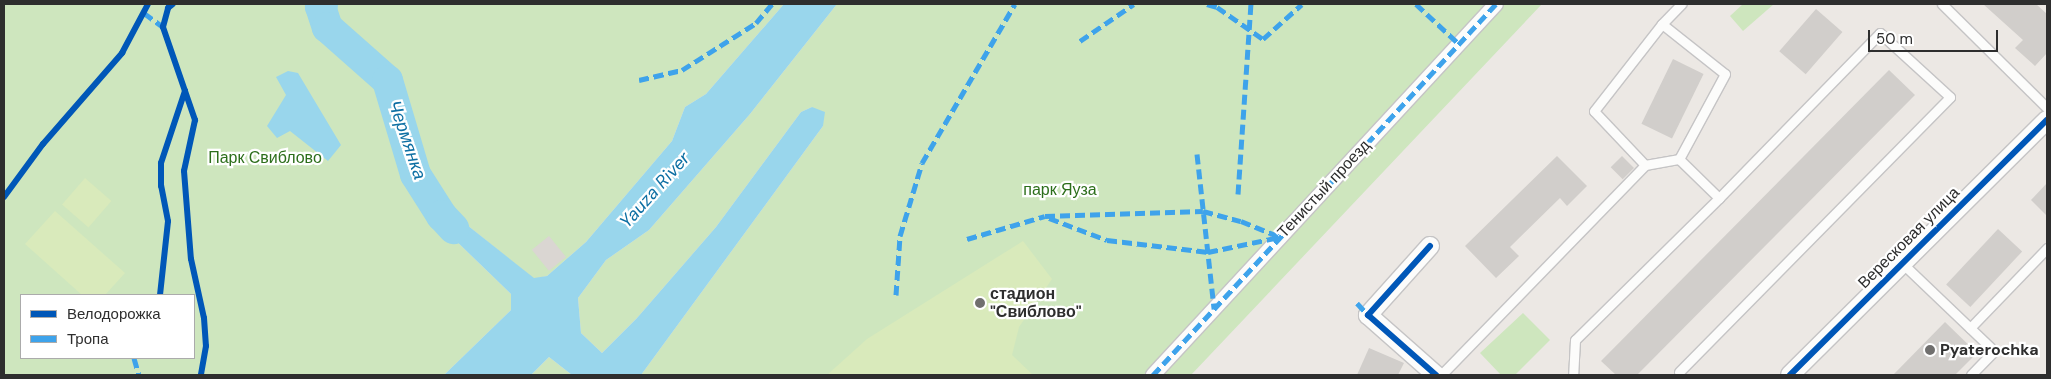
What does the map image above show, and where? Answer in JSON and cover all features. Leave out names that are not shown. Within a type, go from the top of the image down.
[{"type":"street","name":"Тенистый проезд","points":[[1153,375],[1496,4]]},
{"type":"street","name":"Вересковая улица","points":[[1794,374],[2047,120]]},
{"type":"street","points":[[1430,246],[1368,315],[1436,375]]},
{"type":"lane","points":[[1645,166],[1594,111],[1662,24],[1681,4]]},
{"type":"lane","points":[[1942,4],[2047,108]]},
{"type":"lane","points":[[1441,375],[1645,166],[1679,159],[1725,74],[1662,24]]},
{"type":"lane","points":[[1573,375],[1575,340],[1719,198],[1880,33],[1950,97],[1678,372]]},
{"type":"lane","points":[[1679,159],[1719,198]]},
{"type":"lane","points":[[1970,328],[2047,248]]},
{"type":"lane","points":[[1902,264],[1994,351],[1971,375]]},
{"type":"green space","name":"Парк Свиблово","points":[[4,4],[784,4],[706,94],[685,107],[672,141],[586,242],[547,276],[534,279],[462,221],[420,181],[449,234],[511,294],[511,310],[444,375],[4,375]]},
{"type":"green space","name":"парк Яуза","points":[[837,4],[1542,4],[1191,375],[641,375],[823,126],[812,107],[801,112],[716,227],[637,318],[602,353],[581,333],[578,298],[606,260],[649,230],[750,114]]},
{"type":"green space","points":[[1743,4],[1774,4],[1743,31],[1730,16]]},
{"type":"green space","points":[[85,178],[111,201],[88,227],[62,204]]},
{"type":"green space","points":[[55,211],[125,273],[106,294],[81,294],[25,244]]},
{"type":"green space","name":"стадион \"Свиблово\"","points":[[1023,241],[1052,279],[1019,327],[1012,355],[1033,375],[827,375],[867,339]]},
{"type":"green space","points":[[1523,313],[1550,340],[1515,375],[1501,375],[1480,353]]},
{"type":"green space","points":[[549,357],[572,375],[531,375]]},
{"type":"shaded area","points":[[549,236],[566,257],[549,271],[532,250]]},
{"type":"water","name":"Yauza River","points":[[784,4],[837,4],[750,114],[649,230],[606,260],[578,298],[581,333],[602,353],[637,318],[716,227],[801,112],[812,107],[825,112],[823,126],[641,375],[572,375],[549,357],[531,375],[444,375],[511,310],[511,294],[449,234],[419,179],[462,221],[534,278],[547,276],[586,242],[672,141],[685,107],[706,94]]},
{"type":"water","points":[[288,71],[298,73],[341,145],[328,161],[290,131],[277,138],[267,126],[286,95],[276,77]]},
{"type":"building","points":[[1983,4],[2036,4],[2047,14],[2047,53],[2035,66],[2015,48],[2023,40]]},
{"type":"building","points":[[1816,9],[1842,32],[1806,74],[1779,51]]},
{"type":"building","points":[[1673,59],[1704,74],[1672,139],[1641,124]]},
{"type":"building","points":[[1889,70],[1915,95],[1637,375],[1616,375],[1601,361]]},
{"type":"building","points":[[1557,156],[1587,186],[1567,206],[1560,198],[1510,247],[1519,256],[1496,278],[1465,246]]},
{"type":"building","points":[[1622,156],[1634,168],[1623,179],[1611,167]]},
{"type":"building","points":[[2047,183],[2047,216],[2031,200]]},
{"type":"building","points":[[1998,229],[2022,252],[1970,307],[1946,285]]},
{"type":"building","points":[[1945,322],[1977,353],[1955,375],[1893,375]]},
{"type":"building","points":[[1369,348],[1404,363],[1398,375],[1357,375]]},
{"type":"waterway","name":"Чермянка","points":[[322,4],[320,6],[327,27],[387,80],[415,174],[441,215],[453,228]]},
{"type":"marked path","points":[[639,80],[682,70],[756,23],[772,4]]},
{"type":"marked path","points":[[896,295],[900,236],[922,163],[1015,4]]},
{"type":"marked path","points":[[1080,41],[1134,4]]},
{"type":"marked path","points":[[1207,4],[1217,7],[1263,39],[1302,4]]},
{"type":"marked path","points":[[1238,194],[1251,4]]},
{"type":"marked path","points":[[1416,4],[1459,44]]},
{"type":"marked path","points":[[1153,375],[1496,4]]},
{"type":"marked path","points":[[144,13],[163,27]]},
{"type":"marked path","points":[[1197,154],[1214,309]]},
{"type":"marked path","points":[[967,239],[1045,216],[1203,211],[1241,221],[1280,237]]},
{"type":"marked path","points":[[1049,218],[1107,240],[1208,252],[1280,237]]},
{"type":"marked path","points":[[1357,303],[1368,315]]},
{"type":"marked path","points":[[134,359],[139,375]]},
{"type":"cycle path","points":[[4,197],[43,144],[122,53],[148,4]]},
{"type":"cycle path","points":[[160,294],[168,221],[161,186],[161,163],[185,91],[163,27],[168,8],[173,4]]},
{"type":"cycle path","points":[[185,91],[195,120],[184,171],[191,259],[204,318],[206,346],[201,375]]},
{"type":"cycle path","points":[[1790,375],[2047,120]]},
{"type":"cycle path","points":[[1430,246],[1368,315],[1436,375]]},
{"type":"place","name":"стадион \"Свиблово\"","points":[[980,303]]},
{"type":"place","name":"Pyaterochka","points":[[1930,350]]}]
